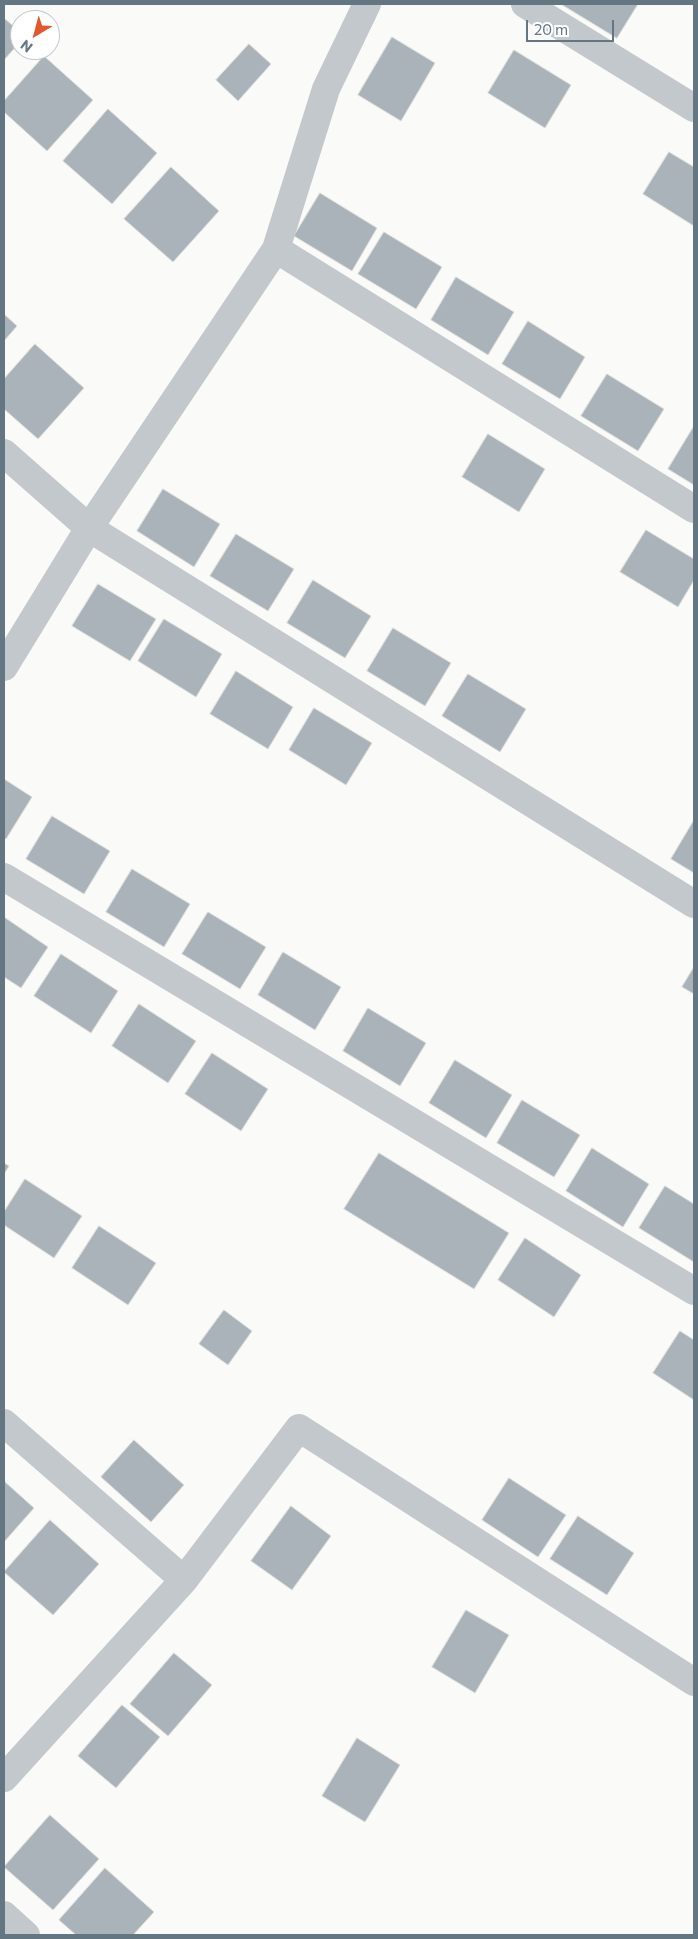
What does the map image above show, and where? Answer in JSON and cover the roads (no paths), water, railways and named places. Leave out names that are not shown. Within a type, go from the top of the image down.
[{"type":"street","points":[[4,667],[89,528],[276,249],[326,89],[367,4]]},
{"type":"street","points":[[525,4],[694,108]]},
{"type":"street","points":[[276,249],[694,509]]},
{"type":"street","points":[[4,453],[89,528],[694,904]]},
{"type":"street","points":[[4,877],[694,1291]]},
{"type":"street","points":[[4,1423],[184,1580]]},
{"type":"street","points":[[4,1778],[184,1580],[299,1428],[694,1682]]},
{"type":"street","points":[[4,1915],[26,1935]]}]
